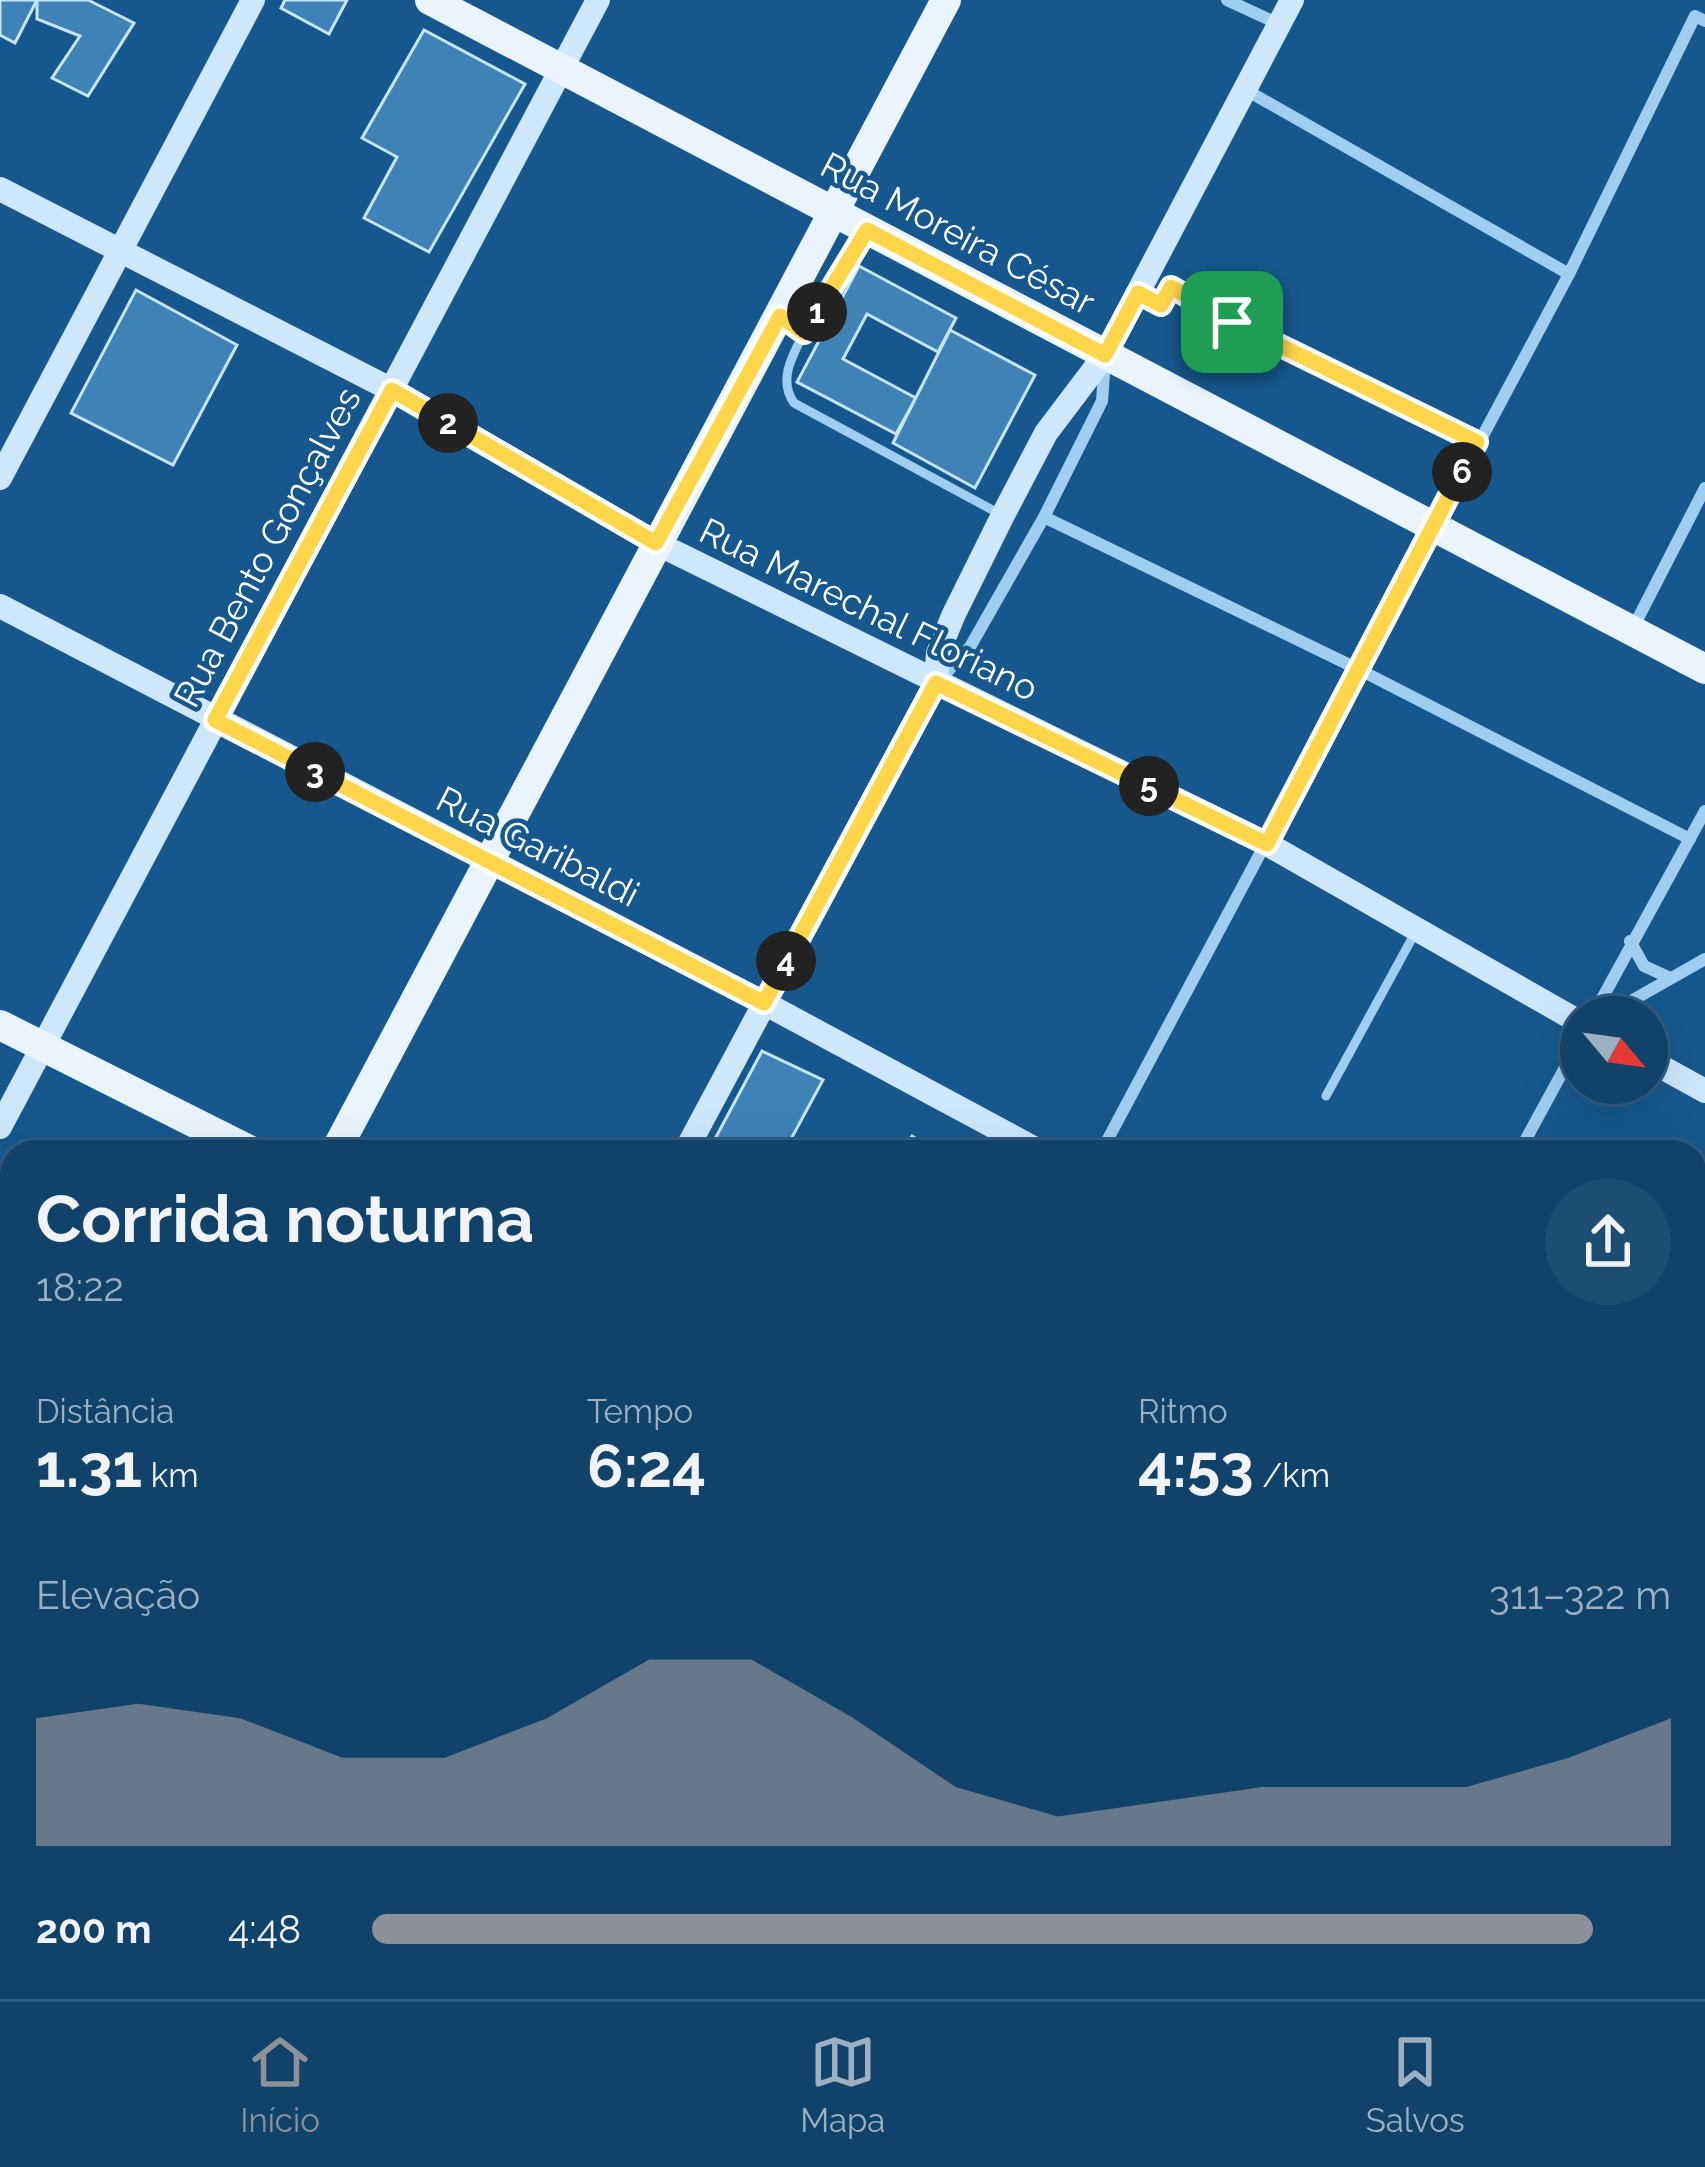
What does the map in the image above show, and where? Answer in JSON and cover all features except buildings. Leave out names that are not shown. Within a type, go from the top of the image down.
[{"type":"main road","name":"Rua Moreira César","points":[[430,0],[1705,669]]},
{"type":"main road","points":[[341,1140],[656,543],[792,325],[835,212],[946,0]]},
{"type":"main road","points":[[0,1025],[229,1140]]},
{"type":"street","points":[[0,478],[253,0]]},
{"type":"street","name":"Rua Bento Gonçalves","points":[[0,1127],[598,0]]},
{"type":"street","points":[[1227,0],[1279,25]]},
{"type":"street","points":[[936,683],[938,653],[1003,515],[1046,433],[1105,355],[1292,0]]},
{"type":"street","points":[[1107,1140],[1360,670],[1700,18]]},
{"type":"street","points":[[1245,89],[1569,274]]},
{"type":"street","name":"Rua Marechal Floriano","points":[[0,189],[392,390],[656,543],[1267,844],[1560,1011]]},
{"type":"street","points":[[1232,322],[1477,442]]},
{"type":"street","points":[[691,1140],[936,683],[970,647],[1044,517],[1102,401],[1105,355]]},
{"type":"street","points":[[1632,630],[1705,488]]},
{"type":"street","points":[[1044,517],[1360,670],[1690,839]]},
{"type":"street","name":"Rua Garibaldi","points":[[0,607],[1019,1140]]},
{"type":"street","points":[[1602,996],[1705,812]]},
{"type":"street","points":[[1630,941],[1644,966],[1668,977]]},
{"type":"street","points":[[1637,996],[1705,958]]},
{"type":"street","points":[[1668,1071],[1705,1091]]},
{"type":"street","points":[[1526,1140],[1560,1077]]},
{"type":"lane","points":[[867,230],[792,325],[786,392],[794,403],[1003,515]]},
{"type":"lane","points":[[1326,1096],[1417,931]]},
{"type":"path","points":[[1138,293],[1161,305],[1171,287],[1232,322]]},
{"type":"route","points":[[867,230],[1105,355],[1138,293],[1161,305],[1171,287],[1232,322],[1477,442],[1267,844],[936,683],[764,1003],[215,720],[392,390],[656,543],[780,316],[804,333],[867,230]]}]
